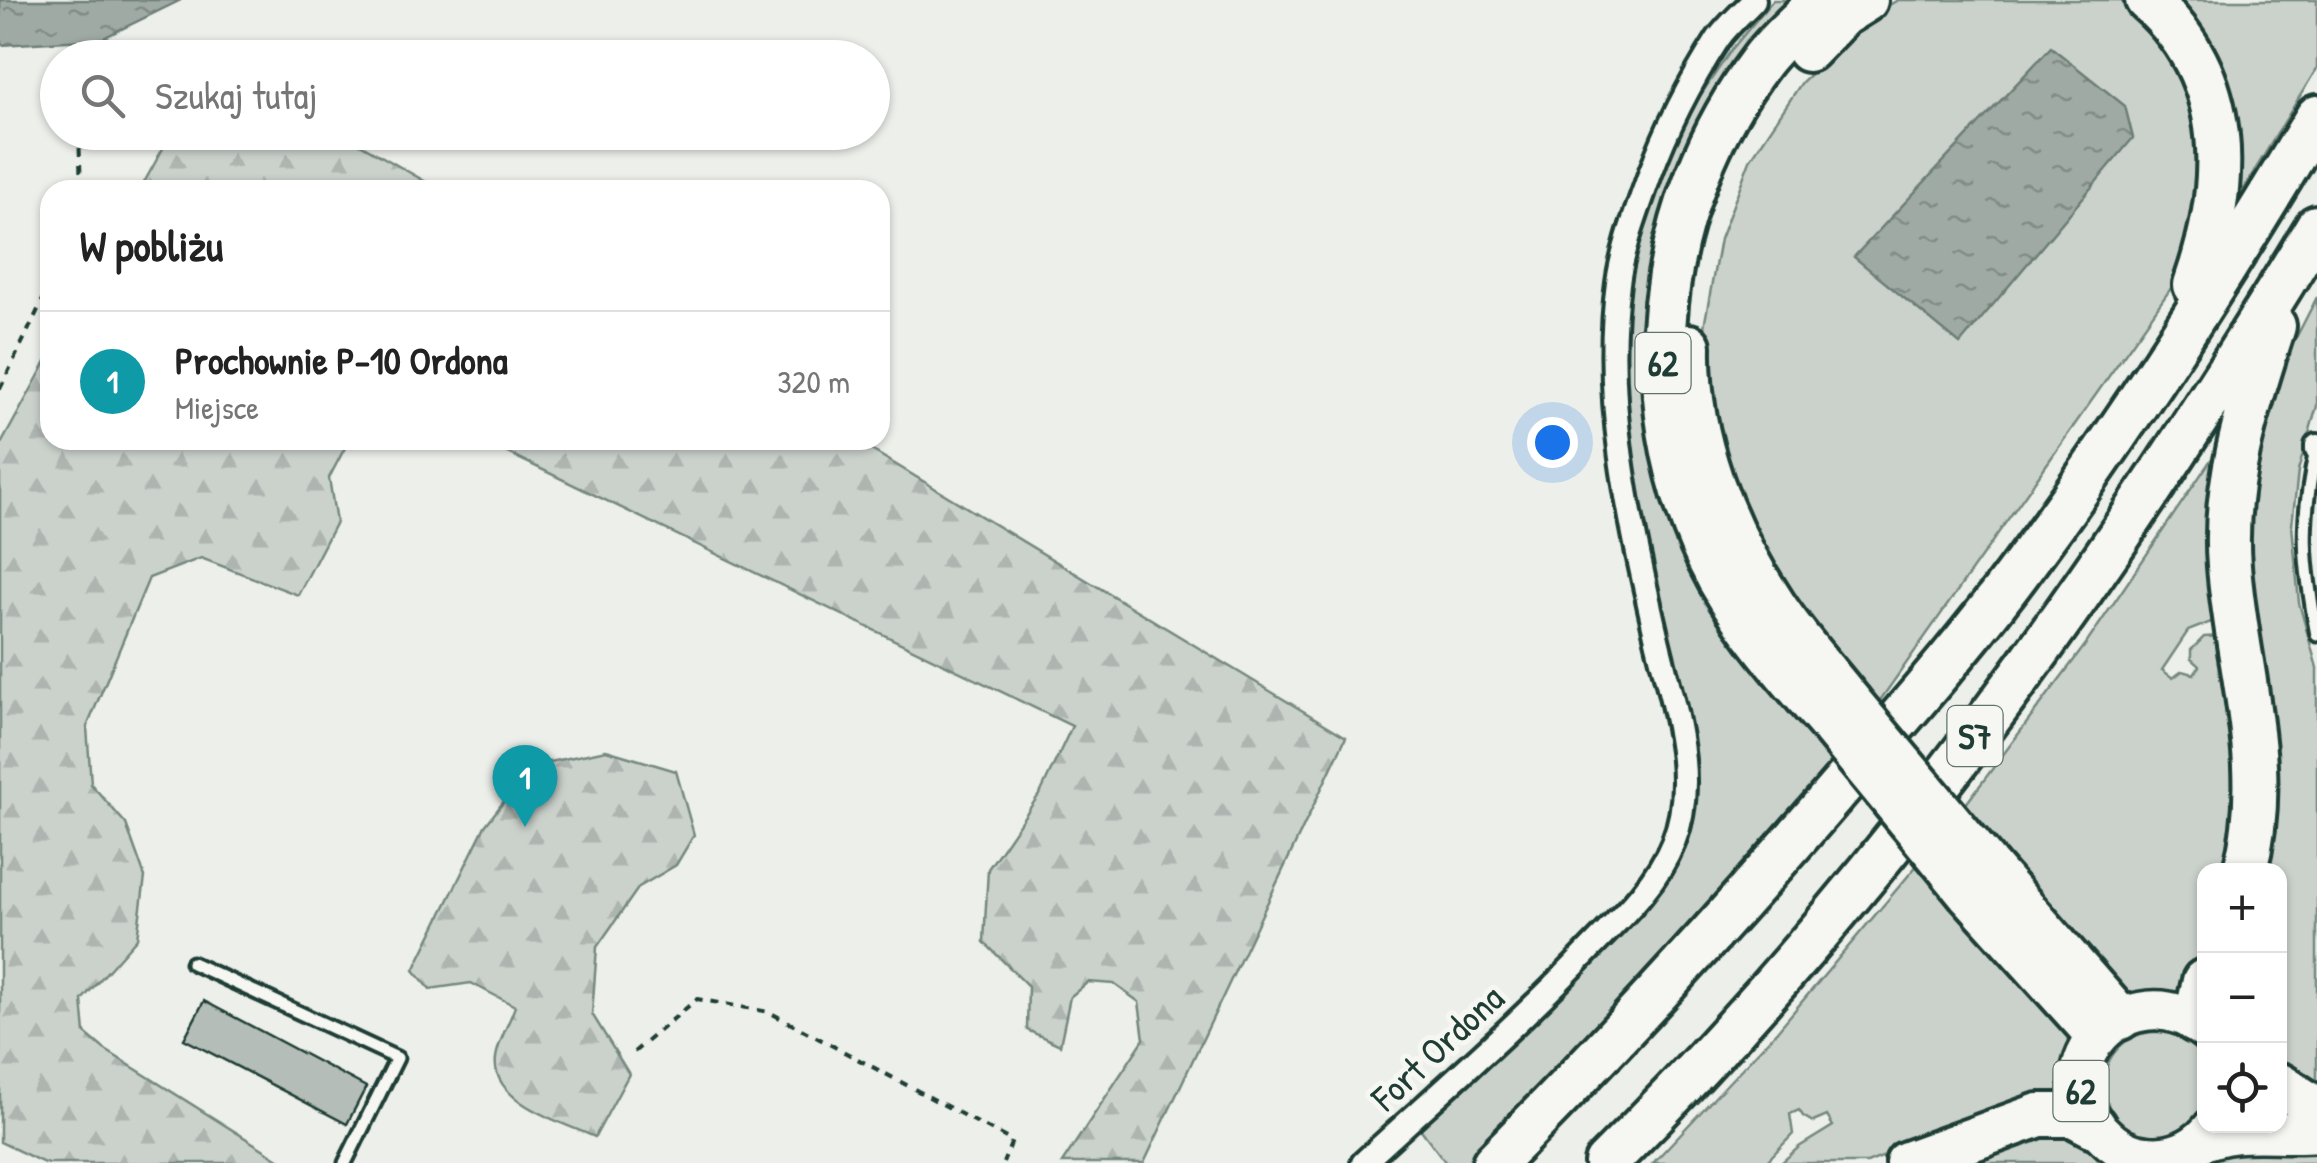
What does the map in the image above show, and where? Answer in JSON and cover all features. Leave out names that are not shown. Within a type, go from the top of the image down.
[{"type":"highway","name":"62","points":[[1821,0],[1763,58],[1717,132],[1690,194],[1668,271],[1662,340],[1665,419],[1682,494],[1710,561],[1760,642],[1840,713]]},
{"type":"highway","points":[[1866,0],[1842,15],[1786,72],[1738,152],[1702,244],[1689,352],[1704,460],[1742,553],[1840,713],[1979,880],[2109,1027]]},
{"type":"highway","points":[[2146,0],[2189,51],[2212,101],[2220,144],[2216,214],[2173,350]]},
{"type":"highway","name":"S7","points":[[1494,1163],[1708,941],[1905,712],[2026,562],[2173,350],[2317,118]]},
{"type":"highway","name":"S7","points":[[1606,1163],[1775,983],[1918,810],[2081,595],[2161,476],[2317,227]]},
{"type":"highway","points":[[2247,863],[2254,833],[2257,780],[2232,593],[2228,510],[2240,437],[2292,268]]},
{"type":"highway","points":[[2287,1090],[2317,1109]]},
{"type":"highway","points":[[1906,1163],[2039,1114],[2074,1115],[2094,1126]]},
{"type":"main road","name":"62","points":[[2197,1010],[2138,1011],[2109,1027],[2082,1068],[2084,1104],[2094,1126],[2111,1143],[2139,1156],[2169,1156],[2206,1135],[2241,1131],[2317,1132]]},
{"type":"main road","points":[[2287,1110],[2317,1117]]},
{"type":"street","name":"Fort Ordona","points":[[1363,1163],[1559,982],[1624,914],[1662,866],[1674,841],[1682,806],[1680,734],[1618,447],[1613,366],[1618,281],[1632,224],[1665,134],[1720,36],[1754,0]]},
{"type":"lane","points":[[2317,449],[2302,538],[2317,635]]},
{"type":"lane","points":[[192,962],[397,1058],[345,1163]]},
{"type":"path","points":[[80,150],[81,180]]},
{"type":"path","points":[[0,389],[40,307]]},
{"type":"path","points":[[634,1052],[697,1000],[769,1012],[1012,1140],[1003,1163]]},
{"type":"green space","points":[[1773,0],[1802,0],[1651,306],[1840,752],[1804,799],[1539,1096],[1469,1163],[1446,1163],[1419,1127],[1541,1014],[1648,900],[1689,804],[1627,453],[1623,349],[1627,288],[1643,226],[1670,151],[1693,106],[1732,49]]},
{"type":"green space","points":[[1898,0],[2121,0],[2155,28],[2200,103],[2194,235],[2174,284],[1874,709],[1793,607],[1734,504],[1704,367],[1704,327],[1720,239],[1750,160],[1802,82],[1882,9]]},
{"type":"green space","points":[[2167,0],[2317,0],[2317,68],[2232,208]]},
{"type":"green space","points":[[162,150],[371,150],[423,180],[146,180]]},
{"type":"green space","points":[[2317,297],[2317,406],[2298,471],[2292,525],[2299,603],[2317,668],[2317,1093],[2287,1078],[2287,863],[2270,863],[2275,811],[2241,525],[2279,371]]},
{"type":"green space","points":[[40,373],[40,450],[344,450],[329,478],[336,522],[298,595],[201,558],[149,578],[87,727],[91,784],[126,824],[145,877],[137,938],[82,1000],[85,1033],[104,1049],[285,1163],[44,1163],[0,1142],[0,446]]},
{"type":"green space","points":[[2225,439],[2219,619],[2188,631],[2162,670],[2173,678],[2182,671],[2194,674],[2199,666],[2191,659],[2191,650],[2204,637],[2222,636],[2243,760],[2235,863],[2197,863],[2197,975],[2186,1006],[2129,1003],[1960,812],[2086,644]]},
{"type":"green space","points":[[502,450],[872,450],[1346,737],[1144,1163],[1062,1163],[1144,1039],[1139,1002],[1114,984],[1088,982],[1070,997],[1060,1045],[1027,1030],[1028,986],[984,942],[988,869],[1041,792],[1072,726]]},
{"type":"green space","points":[[606,750],[676,771],[694,835],[676,865],[639,887],[597,947],[592,1014],[629,1074],[595,1137],[531,1109],[504,1087],[497,1073],[496,1058],[515,1006],[471,983],[430,989],[414,970],[485,826],[531,766]]},
{"type":"green space","points":[[1925,856],[2078,1029],[2071,1091],[2015,1104],[1867,1163],[1781,1163],[1833,1126],[1827,1116],[1813,1122],[1799,1110],[1790,1114],[1793,1134],[1765,1163],[1653,1163],[1778,1030]]},
{"type":"green space","points":[[2156,1032],[2176,1036],[2197,1052],[2197,1116],[2193,1121],[2176,1132],[2156,1136],[2136,1132],[2119,1121],[2108,1104],[2104,1084],[2108,1064],[2119,1047],[2136,1036]]},
{"type":"green space","points":[[2043,1128],[2086,1139],[2100,1163],[1953,1163]]},
{"type":"green space","points":[[2254,1146],[2317,1153],[2317,1163],[2209,1163],[2226,1151]]},
{"type":"water","points":[[0,0],[181,0],[101,39],[1,45]]},
{"type":"water","points":[[2051,47],[2125,106],[2133,138],[1960,344],[1854,257]]},
{"type":"building","points":[[204,1001],[366,1087],[347,1124],[184,1039]]},
{"type":"place","name":"Prochownie P-10 Ordona","points":[[525,827]]}]
